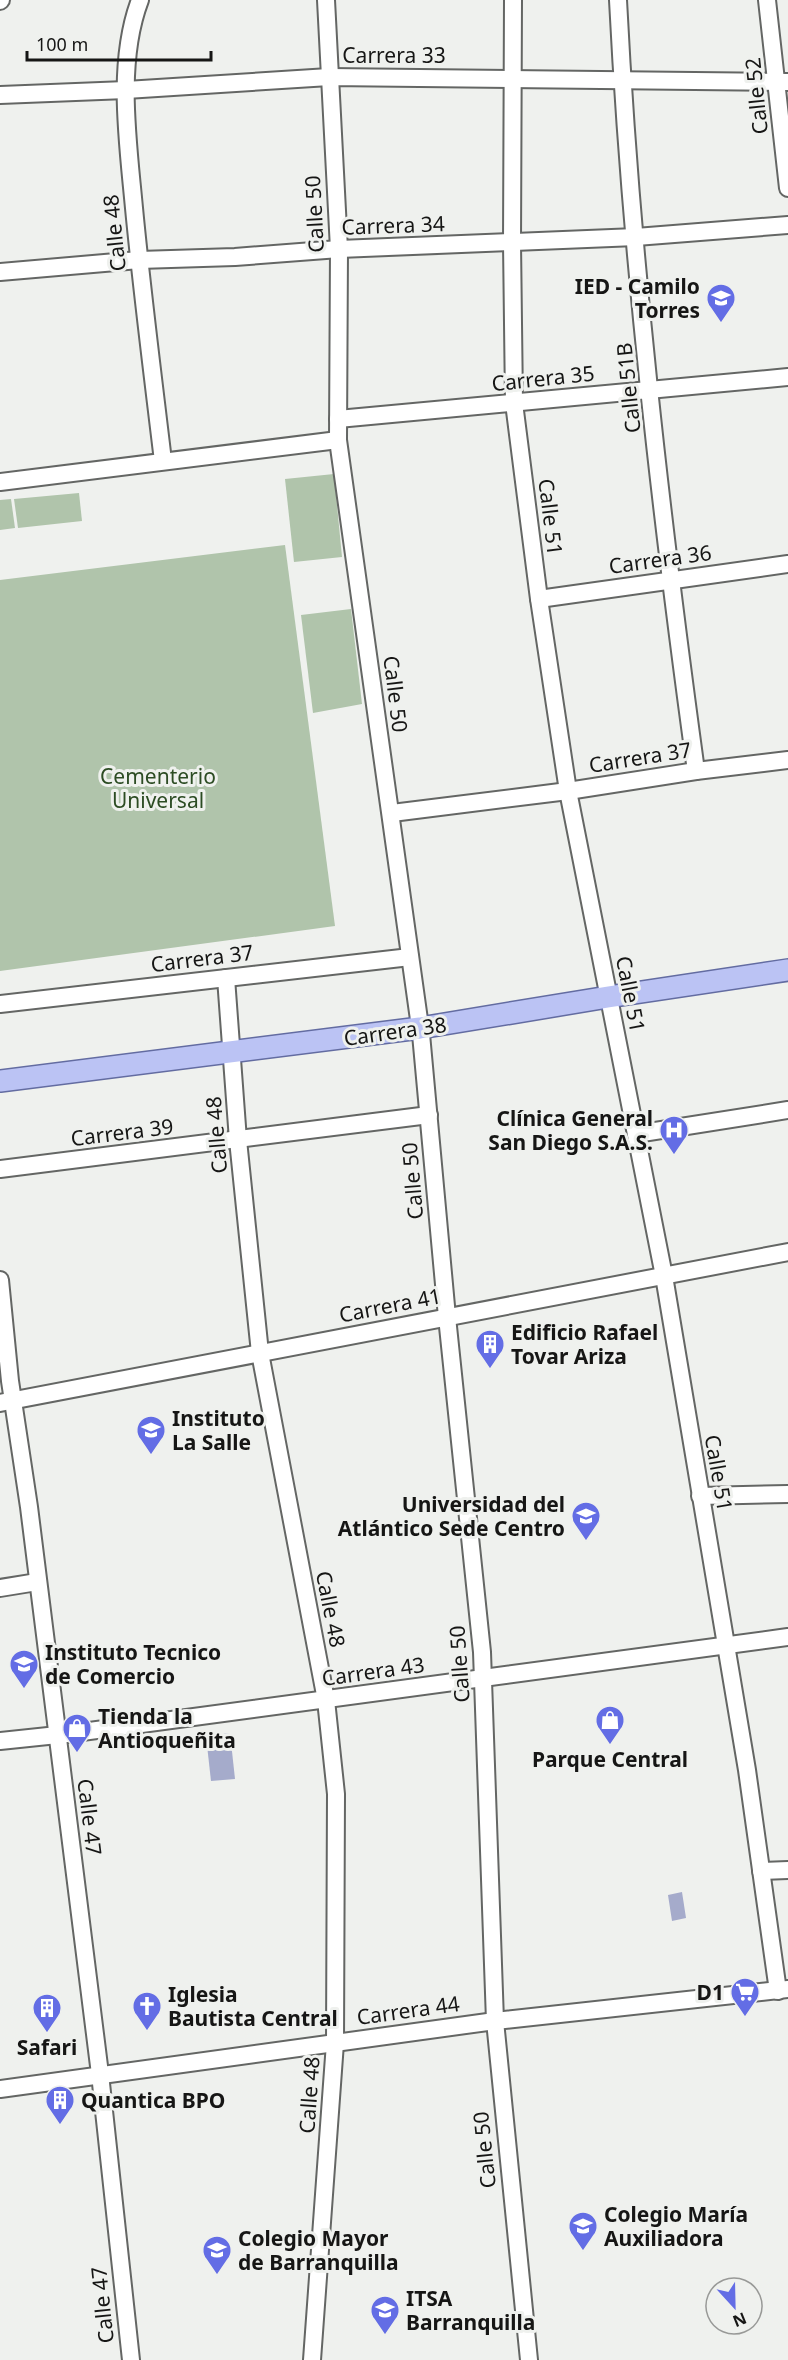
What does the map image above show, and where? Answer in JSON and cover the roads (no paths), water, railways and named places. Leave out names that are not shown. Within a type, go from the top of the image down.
[{"type":"main road","name":"Carrera 38","points":[[0,1081],[420,1028],[788,970]]},
{"type":"street","name":"Calle 48","points":[[140,0],[134,15],[126,57],[126,90],[139,260],[163,461]]},
{"type":"street","name":"Calle 50","points":[[326,0],[339,249],[338,440],[392,813],[429,1115],[483,1678],[495,2021],[529,2360]]},
{"type":"street","name":"Calle 51","points":[[513,0],[514,403],[539,599],[568,791],[664,1276],[726,1645],[761,1871],[783,1990]]},
{"type":"street","name":"Calle 51B","points":[[618,0],[622,82],[650,390],[670,580],[696,771]]},
{"type":"street","name":"Calle 52","points":[[767,0],[783,82],[788,188]]},
{"type":"street","name":"Carrera 33","points":[[0,95],[126,90],[329,77],[783,82]]},
{"type":"street","name":"Carrera 34","points":[[0,272],[139,260],[636,237],[788,225]]},
{"type":"street","name":"Carrera 35","points":[[338,420],[788,377]]},
{"type":"street","points":[[0,482],[338,440]]},
{"type":"street","name":"Carrera 36","points":[[539,599],[788,564]]},
{"type":"street","name":"Carrera 37","points":[[392,813],[788,760]]},
{"type":"street","name":"Carrera 37","points":[[0,1004],[410,957]]},
{"type":"street","name":"Calle 48","points":[[226,978],[238,1140],[260,1353],[326,1700],[336,1794],[335,2043],[312,2360]]},
{"type":"street","points":[[636,1134],[788,1110]]},
{"type":"street","name":"Carrera 39","points":[[0,1169],[429,1115]]},
{"type":"street","name":"Carrera 41","points":[[6,1402],[788,1252]]},
{"type":"street","name":"Calle 47","points":[[0,1284],[6,1402],[29,1508],[100,2074],[131,2360]]},
{"type":"street","points":[[700,1496],[788,1494]]},
{"type":"street","points":[[0,1588],[38,1582]]},
{"type":"street","name":"Carrera 43","points":[[0,1741],[326,1700],[788,1637]]},
{"type":"street","points":[[761,1871],[788,1869]]},
{"type":"street","name":"Carrera 44","points":[[0,2089],[495,2021],[783,1990]]},
{"type":"water","points":[[230,1733],[235,1779],[211,1781],[206,1736]]},
{"type":"water","points":[[682,1892],[686,1918],[672,1921],[668,1895]]},
{"type":"place","name":"IED - Camilo Torres","points":[[721,324]]},
{"type":"place","name":"Clínica General San Diego S.A.S.","points":[[674,1156]]},
{"type":"place","name":"Edificio Rafael Tovar Ariza","points":[[490,1370]]},
{"type":"place","name":"Instituto La Salle","points":[[151,1456]]},
{"type":"place","name":"Universidad del Atlántico Sede Centro","points":[[586,1542]]},
{"type":"place","name":"Instituto Tecnico de Comercio","points":[[24,1690]]},
{"type":"place","name":"Parque Central","points":[[610,1746]]},
{"type":"place","name":"Tienda la Antioqueñita","points":[[77,1754]]},
{"type":"place","name":"D1","points":[[745,2018]]},
{"type":"place","name":"Iglesia Bautista Central","points":[[147,2032]]},
{"type":"place","name":"Safari","points":[[47,2034]]},
{"type":"place","name":"Quantica BPO","points":[[60,2126]]},
{"type":"place","name":"Colegio María Auxiliadora","points":[[583,2252]]},
{"type":"place","name":"Colegio Mayor de Barranquilla","points":[[217,2276]]},
{"type":"place","name":"ITSA Barranquilla","points":[[385,2336]]},
{"type":"park label","name":"Cementerio Universal","points":[[158,788]]}]
